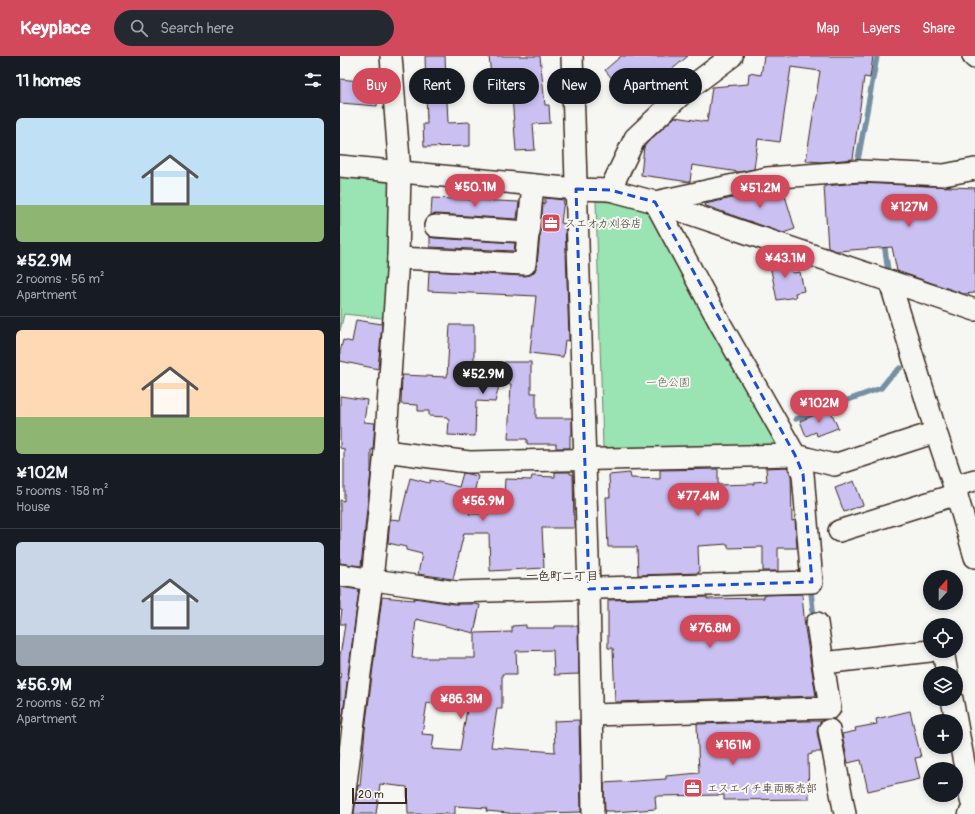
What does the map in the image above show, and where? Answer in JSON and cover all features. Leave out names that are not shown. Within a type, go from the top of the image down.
[{"type":"street","points":[[342,814],[372,580],[385,451],[398,258],[400,172],[391,56]]},
{"type":"street","points":[[572,56],[589,589],[593,814]]},
{"type":"street","points":[[610,190],[635,138],[684,92],[732,56]]},
{"type":"street","points":[[340,166],[576,189],[610,190],[655,202],[975,310]]},
{"type":"street","points":[[655,202],[767,178],[859,171],[944,175],[975,169]]},
{"type":"street","points":[[398,258],[525,264],[533,185]]},
{"type":"street","points":[[340,575],[456,592],[812,582],[803,474],[795,455],[721,325],[655,202]]},
{"type":"street","points":[[435,226],[529,232]]},
{"type":"street","points":[[890,282],[936,432],[956,490],[975,557]]},
{"type":"street","points":[[385,451],[469,462],[795,455],[834,465],[936,432]]},
{"type":"street","points":[[839,531],[956,490],[975,480]]},
{"type":"street","points":[[592,715],[830,708],[817,623]]},
{"type":"street","points":[[823,663],[923,652]]},
{"type":"street","points":[[953,706],[971,800],[975,812],[970,814]]},
{"type":"street","points":[[829,730],[845,814]]},
{"type":"highlighted area","points":[[576,189],[610,190],[655,202],[795,455],[803,474],[812,582],[589,589]]},
{"type":"green space","points":[[340,177],[397,182],[392,319],[344,314],[340,331]]},
{"type":"green space","name":"一色公園","points":[[596,200],[652,209],[780,437],[774,447],[603,449]]},
{"type":"building","points":[[425,56],[445,56],[446,68],[425,68]]},
{"type":"building","points":[[489,56],[540,56],[545,105],[549,105],[550,123],[533,124],[535,150],[516,151],[513,104],[539,104],[539,68],[490,68]]},
{"type":"building","points":[[621,56],[688,56],[674,68],[609,68],[609,75],[605,70]]},
{"type":"building","points":[[764,56],[873,56],[870,78],[864,77],[853,159],[823,162],[806,161],[820,71],[791,67],[780,142],[758,139],[754,169],[739,172],[692,165],[690,182],[641,175],[644,147],[648,142],[675,117],[707,122],[712,87],[748,84],[749,73],[761,75]]},
{"type":"building","points":[[340,79],[352,80],[352,104],[340,103]]},
{"type":"building","points":[[352,104],[377,104],[377,106]]},
{"type":"building","points":[[426,104],[447,104],[448,123],[470,122],[470,146],[424,147],[423,124],[427,124]]},
{"type":"building","points":[[859,183],[975,188],[975,293],[964,294],[897,271],[892,247],[837,251],[828,248],[824,186]]},
{"type":"building","points":[[783,189],[795,229],[783,233],[706,206],[705,204],[769,190]]},
{"type":"building","points":[[432,198],[519,202],[517,219],[436,214],[431,215]]},
{"type":"building","points":[[545,198],[564,200],[561,223],[565,224],[569,341],[565,340],[563,357],[530,353],[536,296],[428,291],[429,271],[524,276],[531,275],[535,271],[537,265],[543,203],[545,203]]},
{"type":"building","points":[[430,237],[515,243],[514,251],[430,247]]},
{"type":"building","points":[[783,258],[790,260],[792,273],[800,272],[804,291],[795,293],[796,297],[777,300],[769,260]]},
{"type":"building","points":[[356,320],[382,324],[378,369],[340,361],[340,352],[343,340],[352,342]]},
{"type":"building","points":[[450,325],[474,325],[474,365],[504,366],[504,362],[531,362],[531,393],[536,393],[536,418],[572,418],[570,448],[556,448],[556,444],[527,444],[527,439],[508,439],[511,384],[500,382],[495,402],[476,401],[475,436],[448,435],[449,420],[447,417],[429,416],[429,411],[418,411],[418,405],[401,404],[402,375],[447,377]]},
{"type":"building","points":[[340,396],[367,400],[364,422],[375,423],[373,450],[371,450],[371,471],[361,566],[340,563],[340,500],[344,501],[344,449],[340,448]]},
{"type":"building","points":[[830,409],[838,428],[817,436],[816,432],[806,436],[800,421]]},
{"type":"building","points":[[787,467],[791,475],[792,521],[795,520],[797,548],[778,548],[778,571],[763,571],[763,547],[728,548],[728,544],[698,546],[699,573],[638,575],[637,547],[608,547],[606,497],[610,497],[609,475],[630,473],[631,478],[660,479],[660,470],[718,469],[718,485],[754,484],[754,482],[767,481],[766,468]]},
{"type":"building","points":[[555,472],[570,472],[570,474],[573,474],[574,528],[542,528],[544,568],[490,571],[489,533],[464,533],[453,579],[418,574],[422,554],[406,550],[406,547],[388,543],[390,519],[400,520],[410,478],[429,483],[430,480],[459,487],[463,473],[478,476],[469,514],[503,514],[505,479],[531,480],[532,476],[555,477]]},
{"type":"building","points":[[854,481],[863,505],[844,512],[835,488]]},
{"type":"building","points":[[340,587],[359,590],[341,729],[340,656],[345,624],[340,624],[342,610],[340,610]]},
{"type":"building","points":[[802,594],[805,628],[816,696],[615,702],[613,648],[608,648],[608,600],[707,597],[707,599],[764,598],[764,595]]},
{"type":"building","points":[[382,597],[414,600],[414,598],[454,604],[480,605],[474,633],[416,619],[412,658],[475,658],[475,633],[512,632],[512,626],[526,625],[526,628],[578,626],[579,674],[554,675],[553,650],[516,651],[517,674],[502,674],[502,709],[497,709],[491,747],[555,752],[554,721],[579,720],[581,812],[509,814],[486,811],[487,808],[455,806],[455,814],[408,814],[407,787],[380,784],[376,814],[354,814],[358,785],[360,786],[365,730]],"holes":[[[427,703],[467,709],[460,751],[432,749],[434,735],[422,734]]]},
{"type":"building","points":[[910,711],[921,757],[915,758],[920,779],[868,791],[861,760],[848,763],[842,734],[856,731],[855,728],[877,724],[876,719]]},
{"type":"building","points":[[821,721],[817,732],[821,752],[812,752],[812,754],[808,755],[809,799],[724,800],[724,795],[655,796],[656,809],[614,812],[605,811],[604,783],[666,779],[666,776],[699,773],[697,724]]},
{"type":"waterway","points":[[857,165],[877,56]]},
{"type":"waterway","points":[[884,242],[888,271]]},
{"type":"waterway","points":[[796,419],[881,388],[900,368]]},
{"type":"waterway","points":[[811,592],[814,619]]},
{"type":"place","name":"スエオカ刈谷店","points":[[551,223]]},
{"type":"place","name":"エスエイチ車両販売部","points":[[693,788]]},
{"type":"district","name":"一色町二丁目","points":[[562,576]]}]
